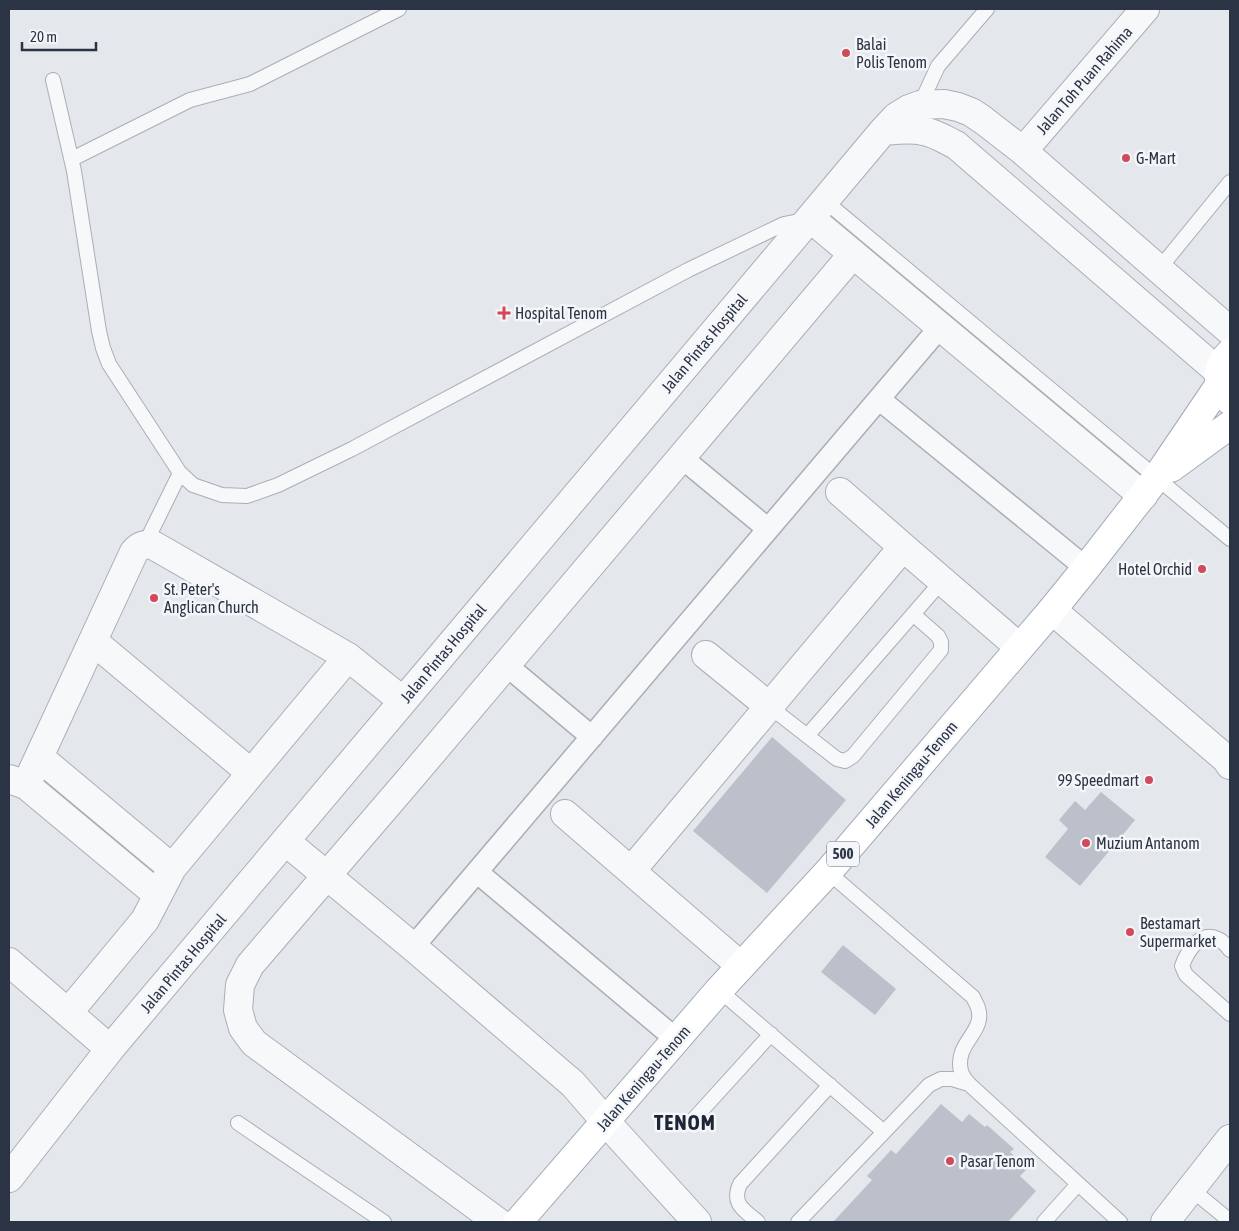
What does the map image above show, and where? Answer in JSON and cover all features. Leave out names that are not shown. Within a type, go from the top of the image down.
[{"type":"main road","name":"Jalan Keningau-Tenom","points":[[518,1222],[719,990],[828,872],[1052,610],[1150,486],[1225,378]]},
{"type":"main road","name":"Jalan Keningau-Tenom","points":[[1150,486],[1230,425]]},
{"type":"street","name":"Jalan Toh Puan Rahima","points":[[1023,151],[1145,9]]},
{"type":"street","points":[[920,105],[944,104],[958,107],[971,112],[983,120],[1023,151],[1230,330]]},
{"type":"street","name":"Jalan Pintas Hospital","points":[[9,1178],[110,1049],[883,131],[896,117],[920,105]]},
{"type":"street","points":[[940,137],[947,121],[958,107]]},
{"type":"street","points":[[883,131],[906,129],[924,131],[956,145],[1225,378]]},
{"type":"street","points":[[817,209],[853,254],[940,327],[1150,486]]},
{"type":"street","points":[[498,1222],[254,1043],[243,1028],[238,1010],[240,985],[250,965],[853,254]]},
{"type":"street","points":[[413,947],[940,327]]},
{"type":"street","points":[[879,399],[1086,568]]},
{"type":"street","points":[[681,457],[768,529]]},
{"type":"street","points":[[816,472],[1019,647]]},
{"type":"street","points":[[158,894],[17,782],[39,757],[138,547],[145,544],[154,545],[348,657],[403,701]]},
{"type":"street","points":[[631,871],[903,547]]},
{"type":"street","points":[[1052,610],[1226,759],[1230,766]]},
{"type":"street","points":[[680,634],[770,707]]},
{"type":"street","points":[[93,641],[252,773]]},
{"type":"street","points":[[68,1013],[145,920],[172,868],[348,657]]},
{"type":"street","points":[[506,665],[592,737]]},
{"type":"street","points":[[39,757],[172,868]]},
{"type":"street","points":[[542,795],[741,966]]},
{"type":"street","points":[[285,841],[413,947],[573,1084],[697,1222]]},
{"type":"street","points":[[477,872],[676,1040]]},
{"type":"street","points":[[9,962],[110,1049]]},
{"type":"street","points":[[1164,1222],[1230,1139]]},
{"type":"lane","points":[[72,159],[190,100],[250,84],[399,9]]},
{"type":"lane","points":[[920,105],[938,66],[986,9]]},
{"type":"lane","points":[[53,80],[72,159],[94,303],[103,348],[109,364],[180,473],[193,485],[222,495],[247,496],[278,485],[361,444],[688,270],[817,209],[1150,486],[1230,539]]},
{"type":"lane","points":[[1159,269],[1230,182]]},
{"type":"lane","points":[[145,544],[180,473]]},
{"type":"lane","points":[[807,736],[942,581]]},
{"type":"lane","points":[[770,707],[836,759],[845,761],[853,756],[942,650],[942,642],[938,636],[912,614]]},
{"type":"lane","points":[[828,872],[972,997],[978,1007],[980,1017],[976,1029],[962,1048],[961,1072],[969,1084],[1078,1184],[1115,1221]]},
{"type":"lane","points":[[1228,1008],[1186,975],[1182,966],[1186,956],[1200,939],[1208,936],[1219,939],[1230,950]]},
{"type":"lane","points":[[719,990],[884,1132]]},
{"type":"lane","points":[[693,1120],[771,1034]]},
{"type":"lane","points":[[798,1222],[929,1085],[941,1079],[952,1079],[969,1084]]},
{"type":"lane","points":[[758,1222],[739,1206],[736,1191],[740,1184],[830,1085]]},
{"type":"lane","points":[[238,1123],[384,1222]]},
{"type":"lane","points":[[1044,1222],[1078,1184]]},
{"type":"lane","points":[[1191,1189],[1230,1221]]},
{"type":"building","points":[[772,737],[846,800],[767,893],[693,831]]},
{"type":"building","name":"Muzium Antanom","points":[[1101,792],[1135,820],[1080,886],[1045,857],[1068,829],[1059,820],[1075,801],[1085,810]]},
{"type":"building","points":[[843,945],[896,989],[875,1015],[821,972]]},
{"type":"building","name":"Pasar Tenom","points":[[941,1104],[962,1122],[969,1114],[985,1127],[987,1125],[1014,1149],[1010,1152],[1028,1168],[1020,1176],[1036,1191],[1008,1222],[833,1222],[872,1180],[867,1176],[891,1150],[896,1154]]},
{"type":"place","name":"Balai Polis Tenom","points":[[846,53]]},
{"type":"place","name":"G-Mart","points":[[1126,158]]},
{"type":"place","name":"Hospital Tenom","points":[[504,313]]},
{"type":"place","name":"Hotel Orchid","points":[[1202,569]]},
{"type":"place","name":"St. Peter's Anglican Church","points":[[154,598]]},
{"type":"place","name":"99 Speedmart","points":[[1149,780]]},
{"type":"place","name":"Muzium Antanom","points":[[1086,843]]},
{"type":"place","name":"Bestamart Supermarket","points":[[1130,932]]},
{"type":"place","name":"Pasar Tenom","points":[[950,1161]]},
{"type":"district","name":"TENOM","points":[[685,1123]]}]
